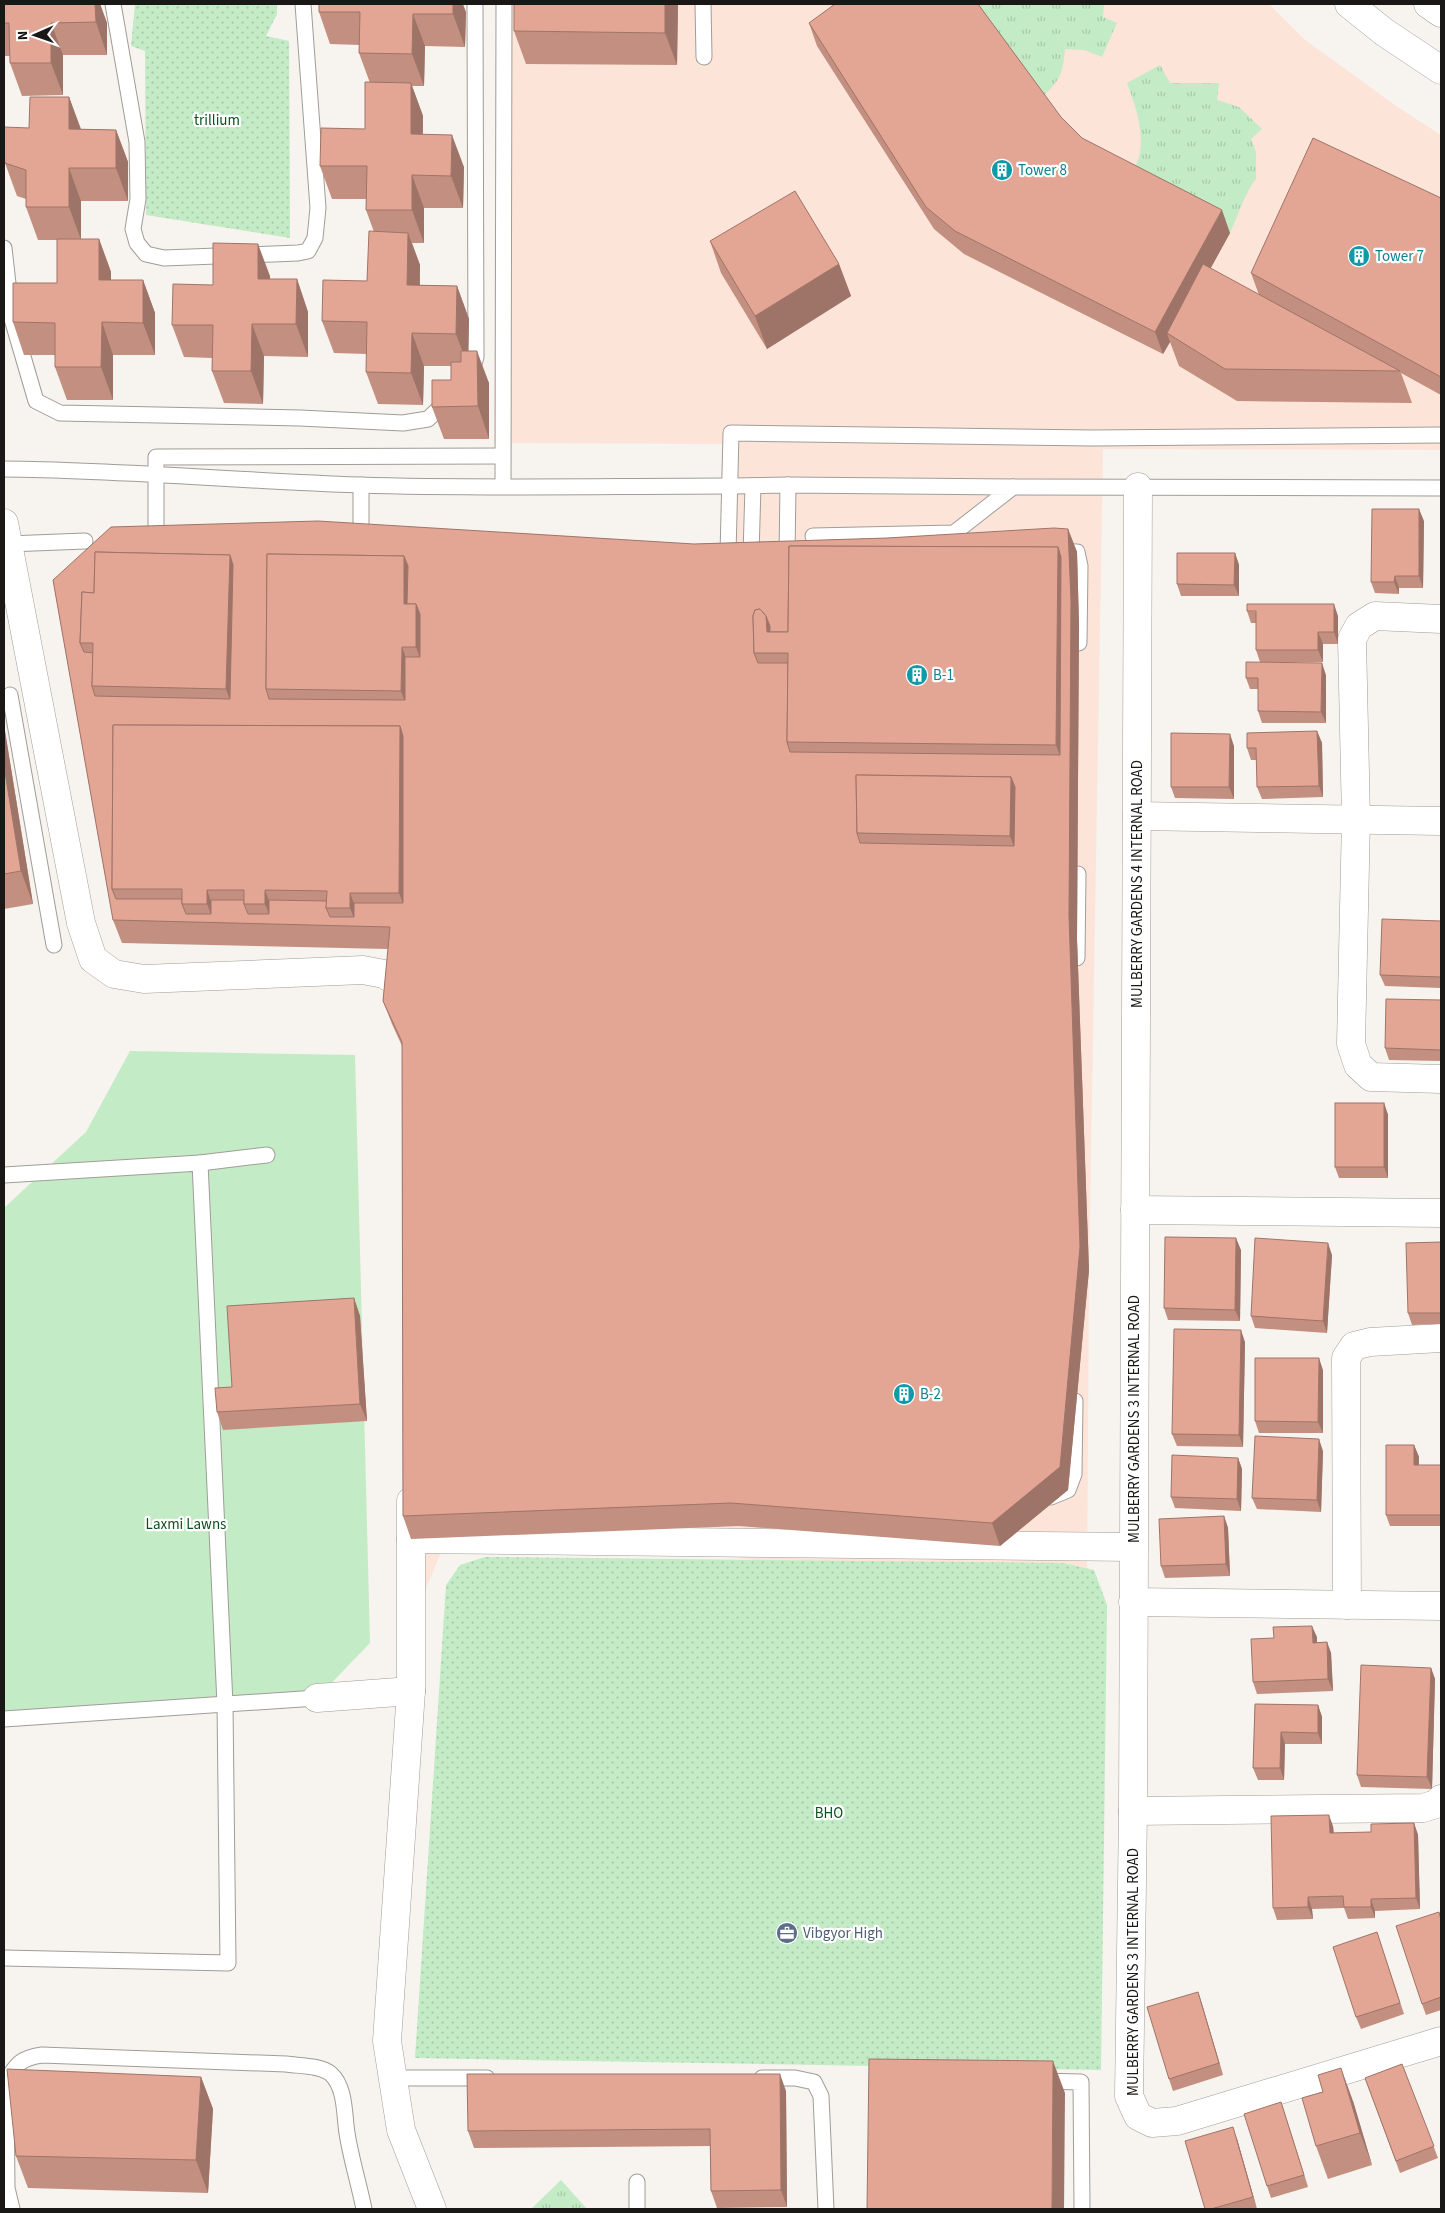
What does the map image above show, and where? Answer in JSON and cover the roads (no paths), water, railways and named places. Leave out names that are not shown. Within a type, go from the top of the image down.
[{"type":"street","points":[[1349,4],[1384,32],[1441,70]]},
{"type":"street","points":[[1428,4],[1441,13]]},
{"type":"street","name":"MULBERRY GARDENS 4 INTERNAL ROAD","points":[[1135,1223],[1138,487]]},
{"type":"street","points":[[6,534],[17,694],[81,923],[93,958],[114,974],[144,979],[363,970],[384,974],[397,982],[402,999],[402,1029]]},
{"type":"street","points":[[1441,619],[1375,616],[1359,626],[1352,639],[1356,819],[1351,1044],[1358,1065],[1371,1077],[1441,1079]]},
{"type":"street","points":[[1137,816],[1441,821]]},
{"type":"street","points":[[1135,1223],[1441,1213]]},
{"type":"street","name":"MULBERRY GARDENS 3 INTERNAL ROAD","points":[[1135,1223],[1133,1811],[1129,2096],[1138,2116],[1152,2123],[1177,2121],[1441,2041]]},
{"type":"street","points":[[1347,1605],[1346,1358],[1354,1346],[1370,1342],[1441,1338]]},
{"type":"street","points":[[410,1479],[412,1539],[411,1691],[387,2041],[401,2130],[432,2209]]},
{"type":"street","points":[[412,1539],[1133,1547]]},
{"type":"street","points":[[1133,1602],[1441,1606]]},
{"type":"street","points":[[316,1698],[411,1691]]},
{"type":"street","points":[[1133,1811],[1423,1808],[1436,1804],[1441,1799]]},
{"type":"lane","points":[[113,4],[136,142],[138,199],[133,229],[137,242],[146,254],[164,258],[298,253],[308,251],[315,238],[318,208],[303,4]]},
{"type":"lane","points":[[4,248],[12,319],[36,401],[60,413],[300,418],[403,423],[428,419],[470,380],[476,356],[475,4]]},
{"type":"lane","points":[[503,486],[504,4]]},
{"type":"lane","points":[[704,4],[704,57]]},
{"type":"lane","points":[[728,554],[731,433],[1093,438],[1441,435]]},
{"type":"lane","points":[[175,542],[151,542],[156,457],[502,456]]},
{"type":"lane","points":[[4,469],[75,469],[361,485],[753,486],[788,484],[1014,487],[1441,488]]},
{"type":"lane","points":[[709,553],[728,554],[751,560],[792,557],[788,484]]},
{"type":"lane","points":[[344,544],[366,545],[361,485]]},
{"type":"lane","points":[[751,560],[753,486]]},
{"type":"lane","points":[[813,536],[954,533],[1014,487]]},
{"type":"lane","points":[[6,534],[84,541]]},
{"type":"lane","points":[[1043,551],[1077,552],[1080,566],[1079,653]]},
{"type":"lane","points":[[17,694],[54,945]]},
{"type":"lane","points":[[1077,969],[1078,860]]},
{"type":"lane","points":[[4,1175],[200,1162],[267,1155]]},
{"type":"lane","points":[[4,1958],[228,1963],[225,1704],[200,1162]]},
{"type":"lane","points":[[1034,1497],[1053,1498],[1068,1490],[1074,1474],[1075,1384]]},
{"type":"lane","points":[[4,1719],[316,1698]]},
{"type":"lane","points":[[12,2209],[7,2188],[6,2082],[15,2066],[28,2057],[42,2055],[286,2064],[312,2067],[330,2074],[338,2086],[342,2100],[347,2134],[364,2209]]},
{"type":"lane","points":[[393,2078],[504,2078]]},
{"type":"lane","points":[[746,2078],[795,2078],[814,2082],[821,2096],[826,2209]]},
{"type":"lane","points":[[1022,2081],[1081,2082],[1082,2209]]},
{"type":"lane","points":[[637,2182],[637,2209]]},
{"type":"place","name":"Tower 8","points":[[1002,170]]},
{"type":"place","name":"Tower 7","points":[[1359,256]]},
{"type":"place","name":"B-1","points":[[917,675]]},
{"type":"place","name":"B-2","points":[[904,1394]]},
{"type":"place","name":"Vibgyor High","points":[[787,1933]]},
{"type":"park label","name":"trillium","points":[[217,120]]},
{"type":"park label","name":"Laxmi Lawns","points":[[186,1524]]},
{"type":"park label","name":"BHO","points":[[829,1813]]}]
